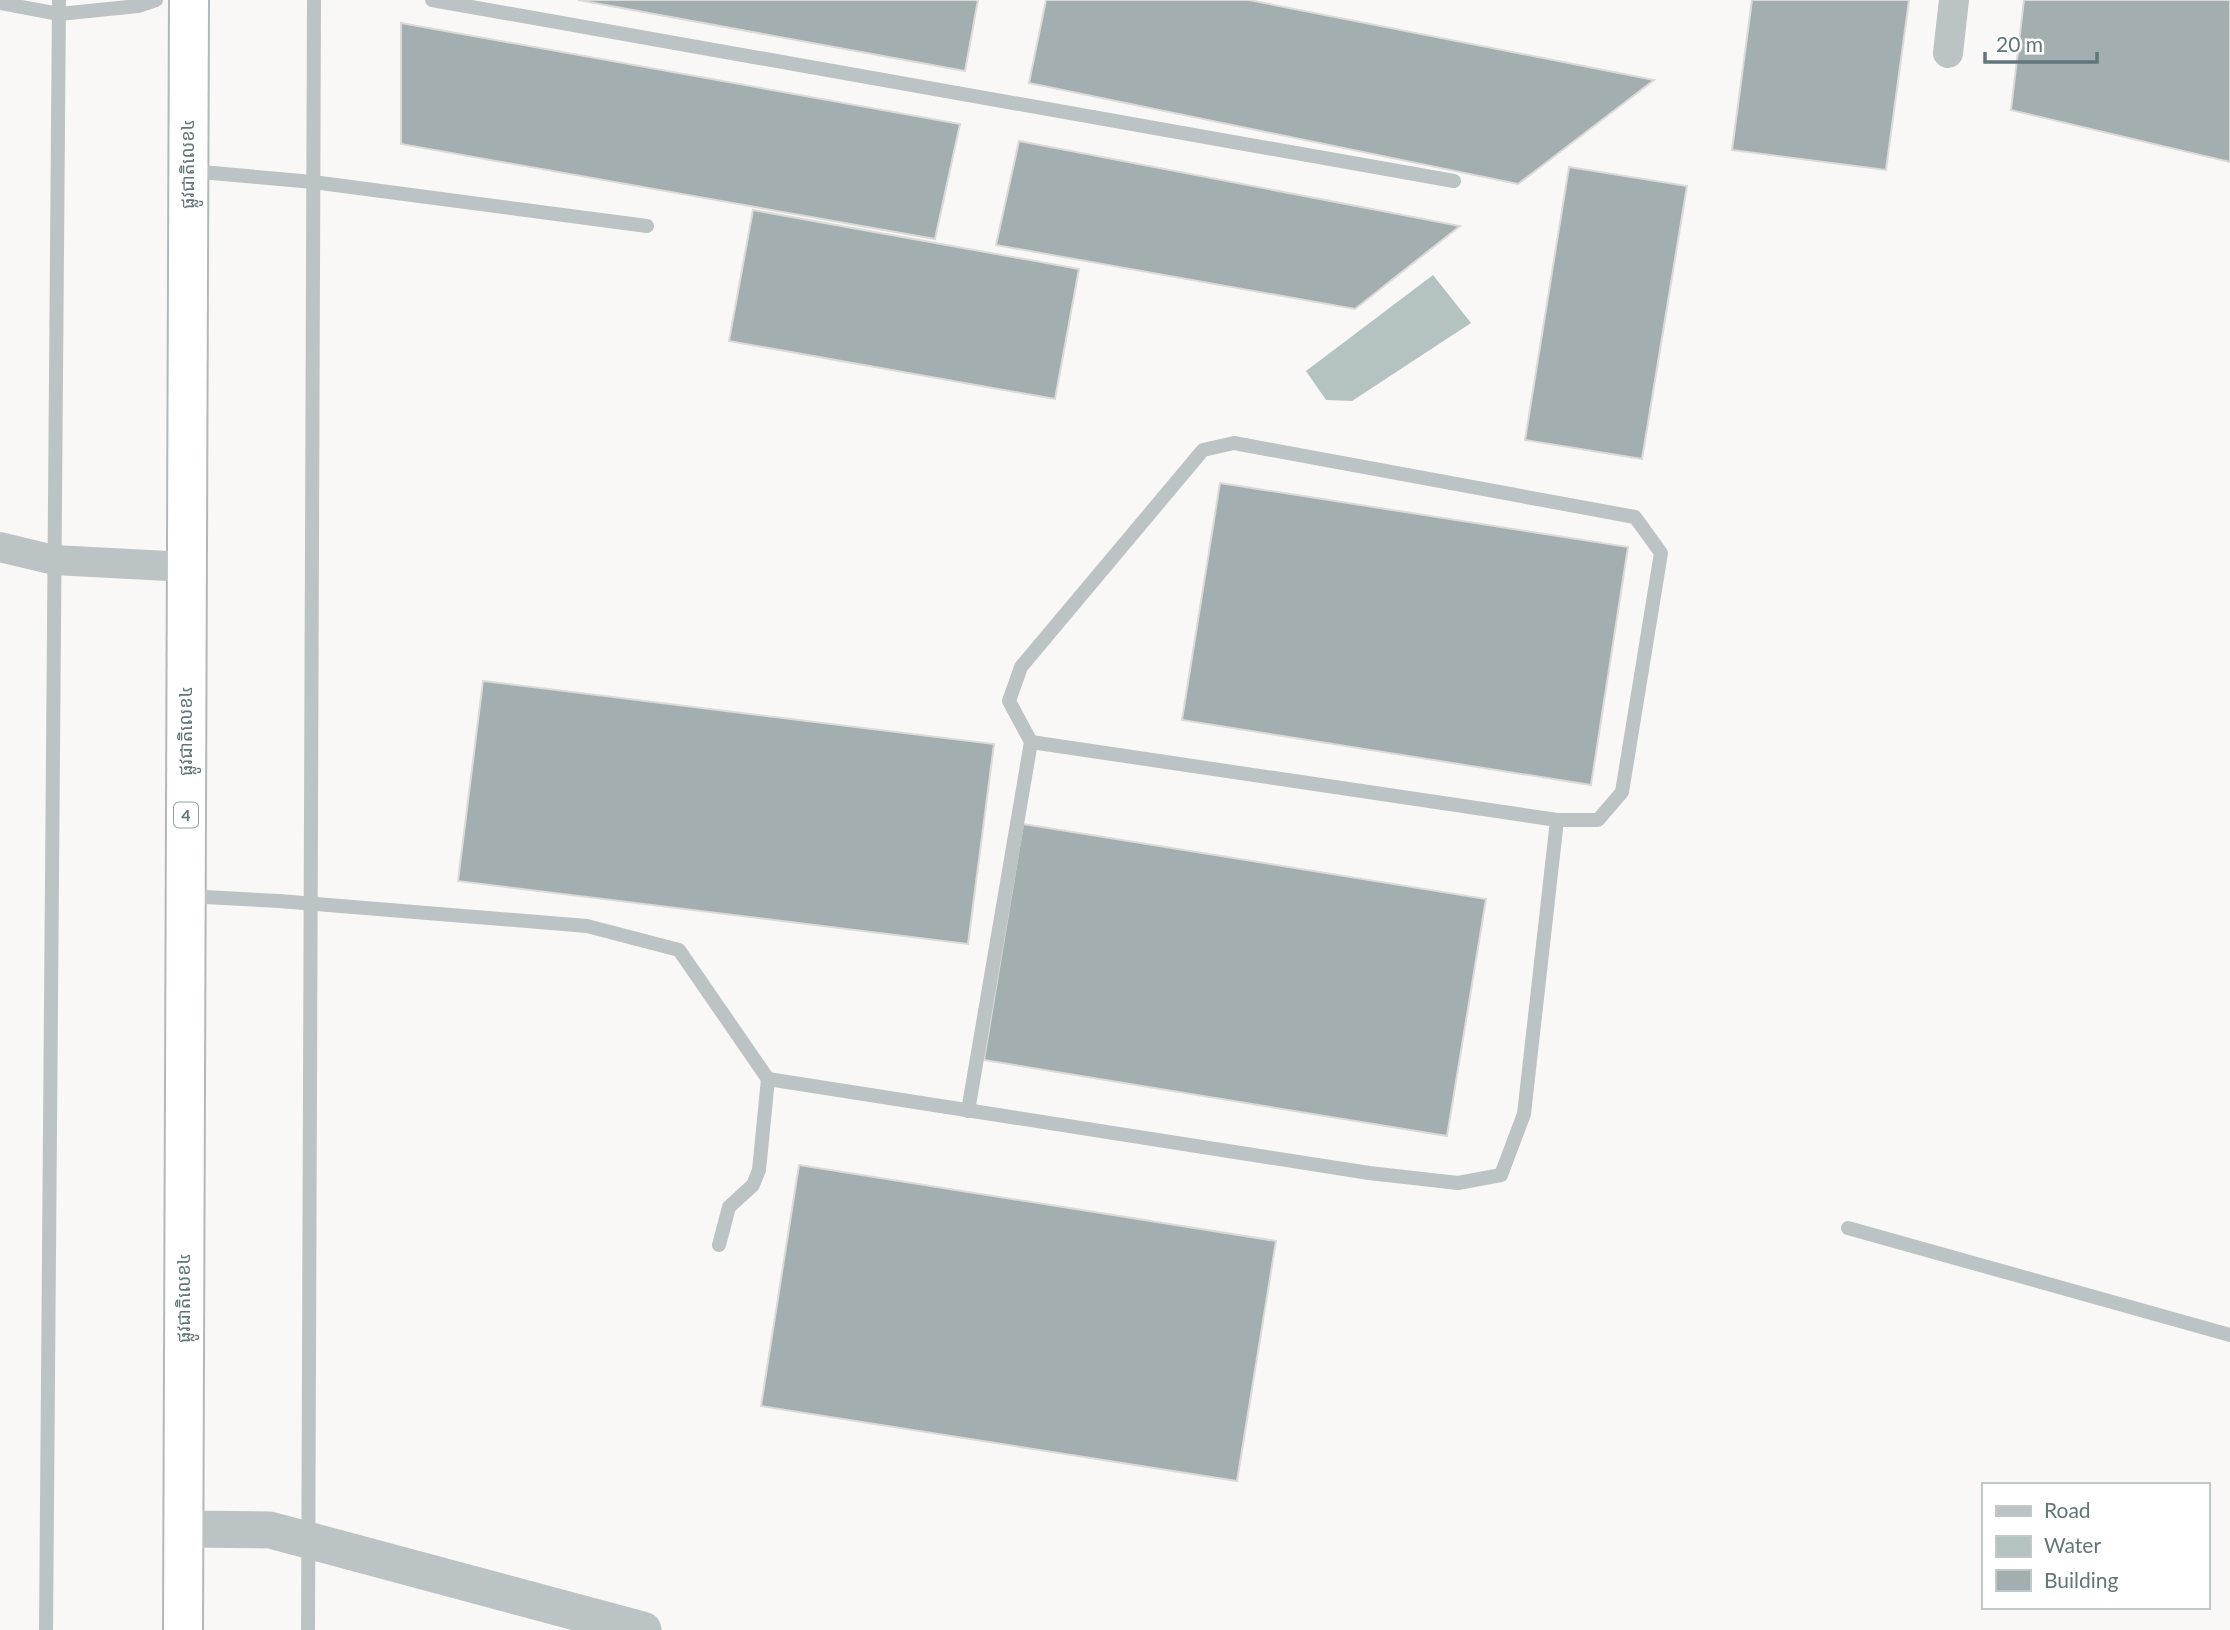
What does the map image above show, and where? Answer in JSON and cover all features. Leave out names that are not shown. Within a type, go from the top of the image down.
[{"type":"highway","name":"ផ្លូវជាតិលេខ៤","points":[[183,1630],[189,0]]},
{"type":"street","points":[[1948,53],[1954,0]]},
{"type":"street","points":[[0,547],[54,560],[187,567]]},
{"type":"street","points":[[183,1529],[270,1530],[643,1630]]},
{"type":"lane","points":[[0,3],[59,7],[138,6],[156,0]]},
{"type":"lane","points":[[308,1630],[314,0]]},
{"type":"lane","points":[[432,0],[1454,181]]},
{"type":"lane","points":[[46,1630],[59,7]]},
{"type":"lane","points":[[188,171],[313,182],[648,226]]},
{"type":"lane","points":[[968,1111],[1031,742],[1009,701],[1021,667],[1203,450],[1234,443],[1635,517],[1661,553],[1622,792],[1598,820],[1557,820],[1031,742]]},
{"type":"lane","points":[[768,1079],[1369,1173],[1458,1183],[1501,1175],[1524,1114],[1557,820]]},
{"type":"lane","points":[[185,896],[587,926],[679,950],[768,1079],[759,1170],[753,1185],[729,1207],[719,1245]]},
{"type":"lane","points":[[1848,1228],[2230,1335]]},
{"type":"water","points":[[1433,275],[1471,323],[1352,401],[1326,400],[1306,371]]},
{"type":"building","points":[[578,0],[978,0],[965,71]]},
{"type":"building","points":[[1046,0],[1249,0],[1654,80],[1518,184],[1029,83]]},
{"type":"building","points":[[1752,0],[1909,0],[1886,170],[1732,150]]},
{"type":"building","points":[[2024,0],[2230,0],[2230,162],[2011,110]]},
{"type":"building","points":[[401,23],[960,124],[935,239],[401,144]]},
{"type":"building","points":[[1019,141],[1460,226],[1355,309],[996,245]]},
{"type":"building","points":[[1569,167],[1687,186],[1642,459],[1525,440]]},
{"type":"building","points":[[753,210],[1079,269],[1055,399],[729,341]]},
{"type":"building","points":[[1220,483],[1628,547],[1591,785],[1182,720]]},
{"type":"building","points":[[483,681],[994,744],[968,944],[458,881]]},
{"type":"building","points":[[1023,824],[1486,899],[1447,1136],[984,1060]]},
{"type":"building","points":[[799,1165],[1276,1241],[1237,1481],[761,1406]]}]
